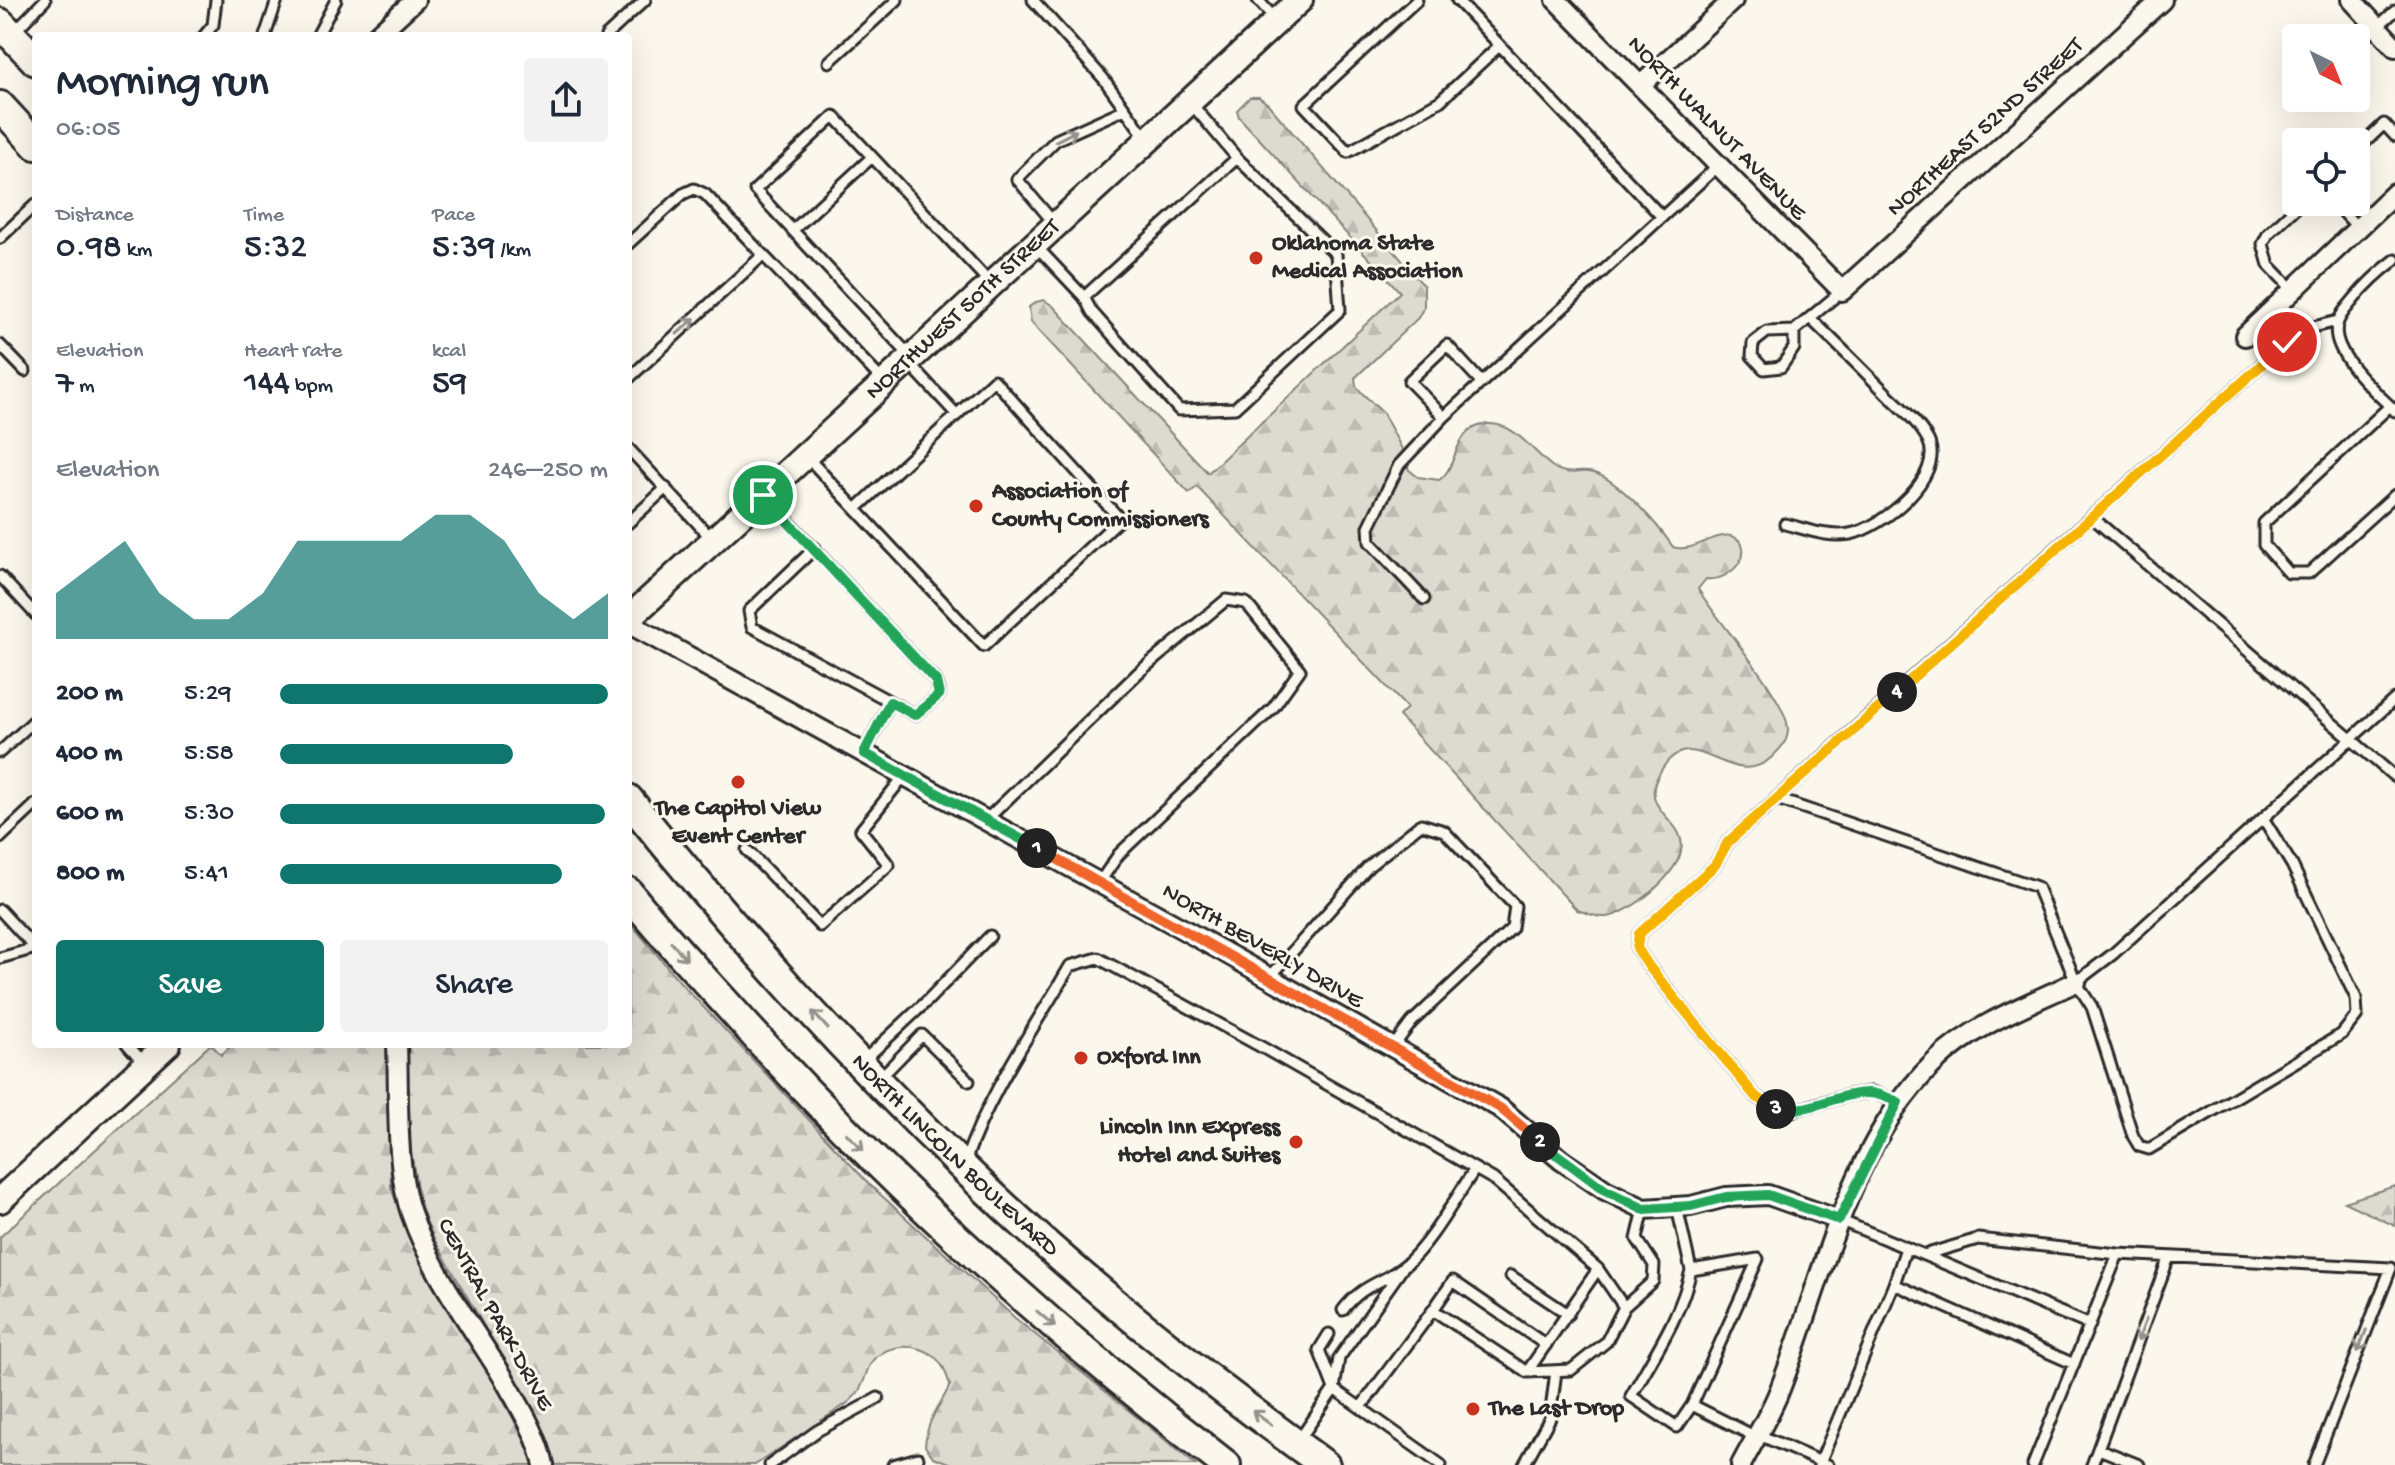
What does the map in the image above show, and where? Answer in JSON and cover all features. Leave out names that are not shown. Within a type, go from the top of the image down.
[{"type":"main road","name":"NORTHWEST 50TH STREET","points":[[632,617],[1300,0]]},
{"type":"main road","points":[[6,29],[32,57]]},
{"type":"main road","points":[[0,106],[32,141]]},
{"type":"main road","name":"NORTH LINCOLN BOULEVARD","points":[[632,804],[686,871],[868,1073],[963,1168],[1101,1291],[1325,1465]]},
{"type":"main road","points":[[632,897],[766,1049],[888,1175],[1082,1350],[1226,1465]]},
{"type":"main road","points":[[2,1193],[164,1048]]},
{"type":"street","points":[[380,32],[415,0]]},
{"type":"street","name":"NORTH WALNUT AVENUE","points":[[1556,0],[1842,291]]},
{"type":"street","points":[[1640,86],[1733,0]]},
{"type":"street","name":"NORTHEAST 52ND STREET","points":[[1842,291],[2162,0]]},
{"type":"street","points":[[2352,0],[2395,47]]},
{"type":"street","points":[[2245,336],[2395,193]]},
{"type":"street","name":"NORTH BEVERLY DRIVE","points":[[632,623],[1500,1108],[1605,1190],[1644,1209],[1677,1207],[1726,1197],[1768,1195],[1839,1220]]},
{"type":"street","points":[[1741,1465],[1779,1392],[1839,1220],[1898,1102],[1936,1062],[1981,1027],[2076,982]]},
{"type":"street","name":"CENTRAL PARK DRIVE","points":[[397,1048],[402,1176],[411,1214],[430,1257],[521,1408],[544,1465]]},
{"type":"lane","points":[[6,29],[45,0]]},
{"type":"lane","points":[[207,32],[213,25],[216,0]]},
{"type":"lane","points":[[266,32],[277,0]]},
{"type":"lane","points":[[319,32],[336,0]]},
{"type":"lane","points":[[610,32],[645,0]]},
{"type":"lane","points":[[829,62],[897,0]]},
{"type":"lane","points":[[1033,0],[1103,78],[1148,140]]},
{"type":"lane","points":[[1258,0],[1277,21]]},
{"type":"lane","points":[[1417,0],[1304,105],[1348,152],[1440,101],[1500,45]]},
{"type":"lane","points":[[1457,0],[1662,217]]},
{"type":"lane","points":[[2377,27],[2395,11]]},
{"type":"lane","points":[[1035,245],[1084,297],[1092,312],[1179,410],[1235,408],[1340,310],[1336,254],[1237,158],[1190,102]]},
{"type":"lane","points":[[1056,226],[1017,179],[1056,140],[1125,109]]},
{"type":"lane","points":[[957,415],[755,190],[834,116],[992,285]]},
{"type":"lane","points":[[2370,138],[2384,124],[2395,136]]},
{"type":"lane","points":[[793,230],[872,157]]},
{"type":"lane","points":[[1084,297],[1237,158]]},
{"type":"lane","points":[[1424,599],[1370,542],[1369,527],[1399,465],[1444,417],[1718,166]]},
{"type":"lane","points":[[632,240],[683,194],[694,189],[705,194],[885,384]]},
{"type":"lane","points":[[0,238],[32,208]]},
{"type":"lane","points":[[2287,216],[2268,234],[2263,244],[2269,265],[2293,290]]},
{"type":"lane","points":[[2347,216],[2358,228]]},
{"type":"lane","points":[[632,375],[762,256]]},
{"type":"lane","points":[[2395,260],[2373,276],[2338,321],[2336,334],[2341,350],[2392,409],[2264,523],[2264,545],[2289,573],[2309,573],[2395,495]]},
{"type":"lane","points":[[1794,331],[1794,348],[1781,367],[1764,369],[1752,356],[1753,343],[1767,332],[1794,331],[1842,291]]},
{"type":"lane","points":[[1785,524],[1827,535],[1851,534],[1875,525],[1901,506],[1932,462],[1930,442],[1913,419],[1810,318]]},
{"type":"lane","points":[[1898,1102],[1872,1092],[1792,1111],[1776,1109],[1755,1096],[1637,948],[1639,934],[1715,865],[1728,842],[2287,342],[2305,329],[2338,321]]},
{"type":"lane","points":[[0,345],[25,371]]},
{"type":"lane","points":[[1444,417],[1409,381],[1447,345],[1482,383]]},
{"type":"lane","points":[[806,456],[984,646],[1120,519],[994,380],[856,509]]},
{"type":"lane","points":[[632,452],[713,540]]},
{"type":"lane","points":[[632,519],[666,488]]},
{"type":"lane","points":[[763,495],[815,548],[936,681],[939,695],[915,715],[752,627],[749,611],[815,548]]},
{"type":"lane","points":[[2093,518],[2395,777]]},
{"type":"lane","points":[[0,576],[32,611]]},
{"type":"lane","points":[[986,820],[1138,673],[1226,600],[1246,603],[1300,670],[1273,708],[1119,854],[1099,883]]},
{"type":"lane","points":[[2076,982],[2113,954],[2395,699]]},
{"type":"lane","points":[[864,753],[890,702]]},
{"type":"lane","points":[[0,752],[32,723]]},
{"type":"lane","points":[[747,850],[820,926],[889,865],[861,830],[905,775]]},
{"type":"lane","points":[[1777,799],[2037,887],[2076,982],[2092,1007],[2133,1136],[2139,1146],[2149,1149],[2342,1034],[2357,1015],[2356,998],[2292,865],[2263,818]]},
{"type":"lane","points":[[0,838],[32,808]]},
{"type":"lane","points":[[1268,979],[1369,866],[1421,824],[1444,831],[1515,906],[1512,928],[1412,1022],[1392,1048]]},
{"type":"lane","points":[[0,910],[32,944]]},
{"type":"lane","points":[[868,1073],[927,1001],[990,936]]},
{"type":"lane","points":[[0,958],[32,949]]},
{"type":"lane","points":[[963,1168],[974,1137],[997,1091],[1070,966],[1098,958],[1493,1179],[1598,1269],[1624,1307]]},
{"type":"lane","points":[[868,1073],[922,1035],[969,1081]]},
{"type":"lane","points":[[131,1048],[146,1065]]},
{"type":"lane","points":[[1296,1444],[1334,1389],[1339,1358],[1475,1169]]},
{"type":"lane","points":[[1677,1207],[1691,1270],[1686,1293],[1631,1396],[1677,1427],[1692,1405],[1758,1259],[1691,1270]]},
{"type":"lane","points":[[1433,1310],[1527,1372],[1571,1370],[1606,1342],[1624,1307],[1653,1281],[1654,1265],[1637,1239],[1644,1209]]},
{"type":"lane","points":[[1839,1220],[2090,1325]]},
{"type":"lane","points":[[1924,1255],[1978,1239],[2118,1254],[2391,1268],[2314,1465]]},
{"type":"lane","points":[[1692,1405],[1823,1464],[1906,1248]]},
{"type":"lane","points":[[2033,1465],[2118,1254]]},
{"type":"lane","points":[[2092,1465],[2169,1257]]},
{"type":"lane","points":[[1343,1310],[1356,1294],[1404,1266]]},
{"type":"lane","points":[[1527,1372],[1598,1269]]},
{"type":"lane","points":[[1511,1276],[1568,1314]]},
{"type":"lane","points":[[1361,1407],[1453,1281],[1546,1345]]},
{"type":"lane","points":[[1894,1284],[2074,1364]]},
{"type":"lane","points":[[1329,1334],[1319,1350],[1334,1389],[1441,1465]]},
{"type":"lane","points":[[1524,1465],[1550,1418],[1556,1371]]},
{"type":"lane","points":[[770,1465],[817,1431],[878,1398]]},
{"type":"lane","points":[[2099,1449],[2139,1465]]},
{"type":"lane","points":[[893,1465],[918,1458]]},
{"type":"green space","points":[[1250,97],[1259,97],[1268,104],[1424,286],[1424,307],[1418,318],[1355,378],[1356,386],[1383,413],[1404,453],[1409,470],[1418,477],[1439,480],[1450,466],[1460,442],[1472,429],[1482,425],[1503,426],[1558,470],[1594,473],[1604,477],[1648,516],[1673,547],[1689,547],[1728,535],[1741,542],[1742,557],[1732,571],[1715,579],[1706,579],[1698,589],[1777,701],[1785,718],[1786,739],[1772,757],[1756,766],[1741,767],[1697,752],[1683,752],[1670,758],[1654,788],[1659,807],[1678,831],[1681,840],[1678,861],[1651,892],[1616,915],[1602,917],[1577,910],[1399,716],[1407,708],[1197,487],[1189,493],[1031,322],[1029,307],[1044,300],[1053,306],[1208,473],[1400,292],[1239,117],[1237,110]]},
{"type":"green space","points":[[632,925],[680,982],[869,1184],[1015,1318],[1196,1465],[954,1465],[933,1457],[925,1446],[926,1436],[950,1385],[937,1359],[921,1349],[902,1347],[883,1352],[872,1361],[859,1391],[849,1402],[755,1465],[556,1465],[524,1396],[430,1232],[419,1200],[411,1152],[406,1048],[632,1048]]},
{"type":"green space","points":[[207,1048],[215,1048],[221,1055],[229,1048],[388,1048],[391,1188],[422,1266],[482,1359],[531,1453],[534,1465],[0,1465],[0,1237]]},
{"type":"green space","points":[[2395,1186],[2395,1226],[2344,1202]]},
{"type":"place","name":"Oklahoma State Medical Association","points":[[1256,258]]},
{"type":"place","name":"Association of County Commissioners","points":[[976,506]]},
{"type":"place","name":"The Capitol View Event Center","points":[[738,782]]},
{"type":"place","name":"Oxford Inn","points":[[1081,1058]]},
{"type":"place","name":"Lincoln Inn Express Hotel and Suites","points":[[1296,1142]]},
{"type":"place","name":"The Last Drop","points":[[1473,1409]]},
{"type":"route","points":[[763,495],[936,681],[939,695],[915,715],[890,702],[864,753],[1500,1108],[1561,1160],[1605,1190],[1644,1209],[1691,1206],[1726,1197],[1768,1195],[1839,1220],[1898,1102],[1872,1092],[1792,1111],[1776,1109],[1755,1096],[1650,968],[1637,948],[1639,934],[1715,865],[1728,842],[2287,342]]}]
